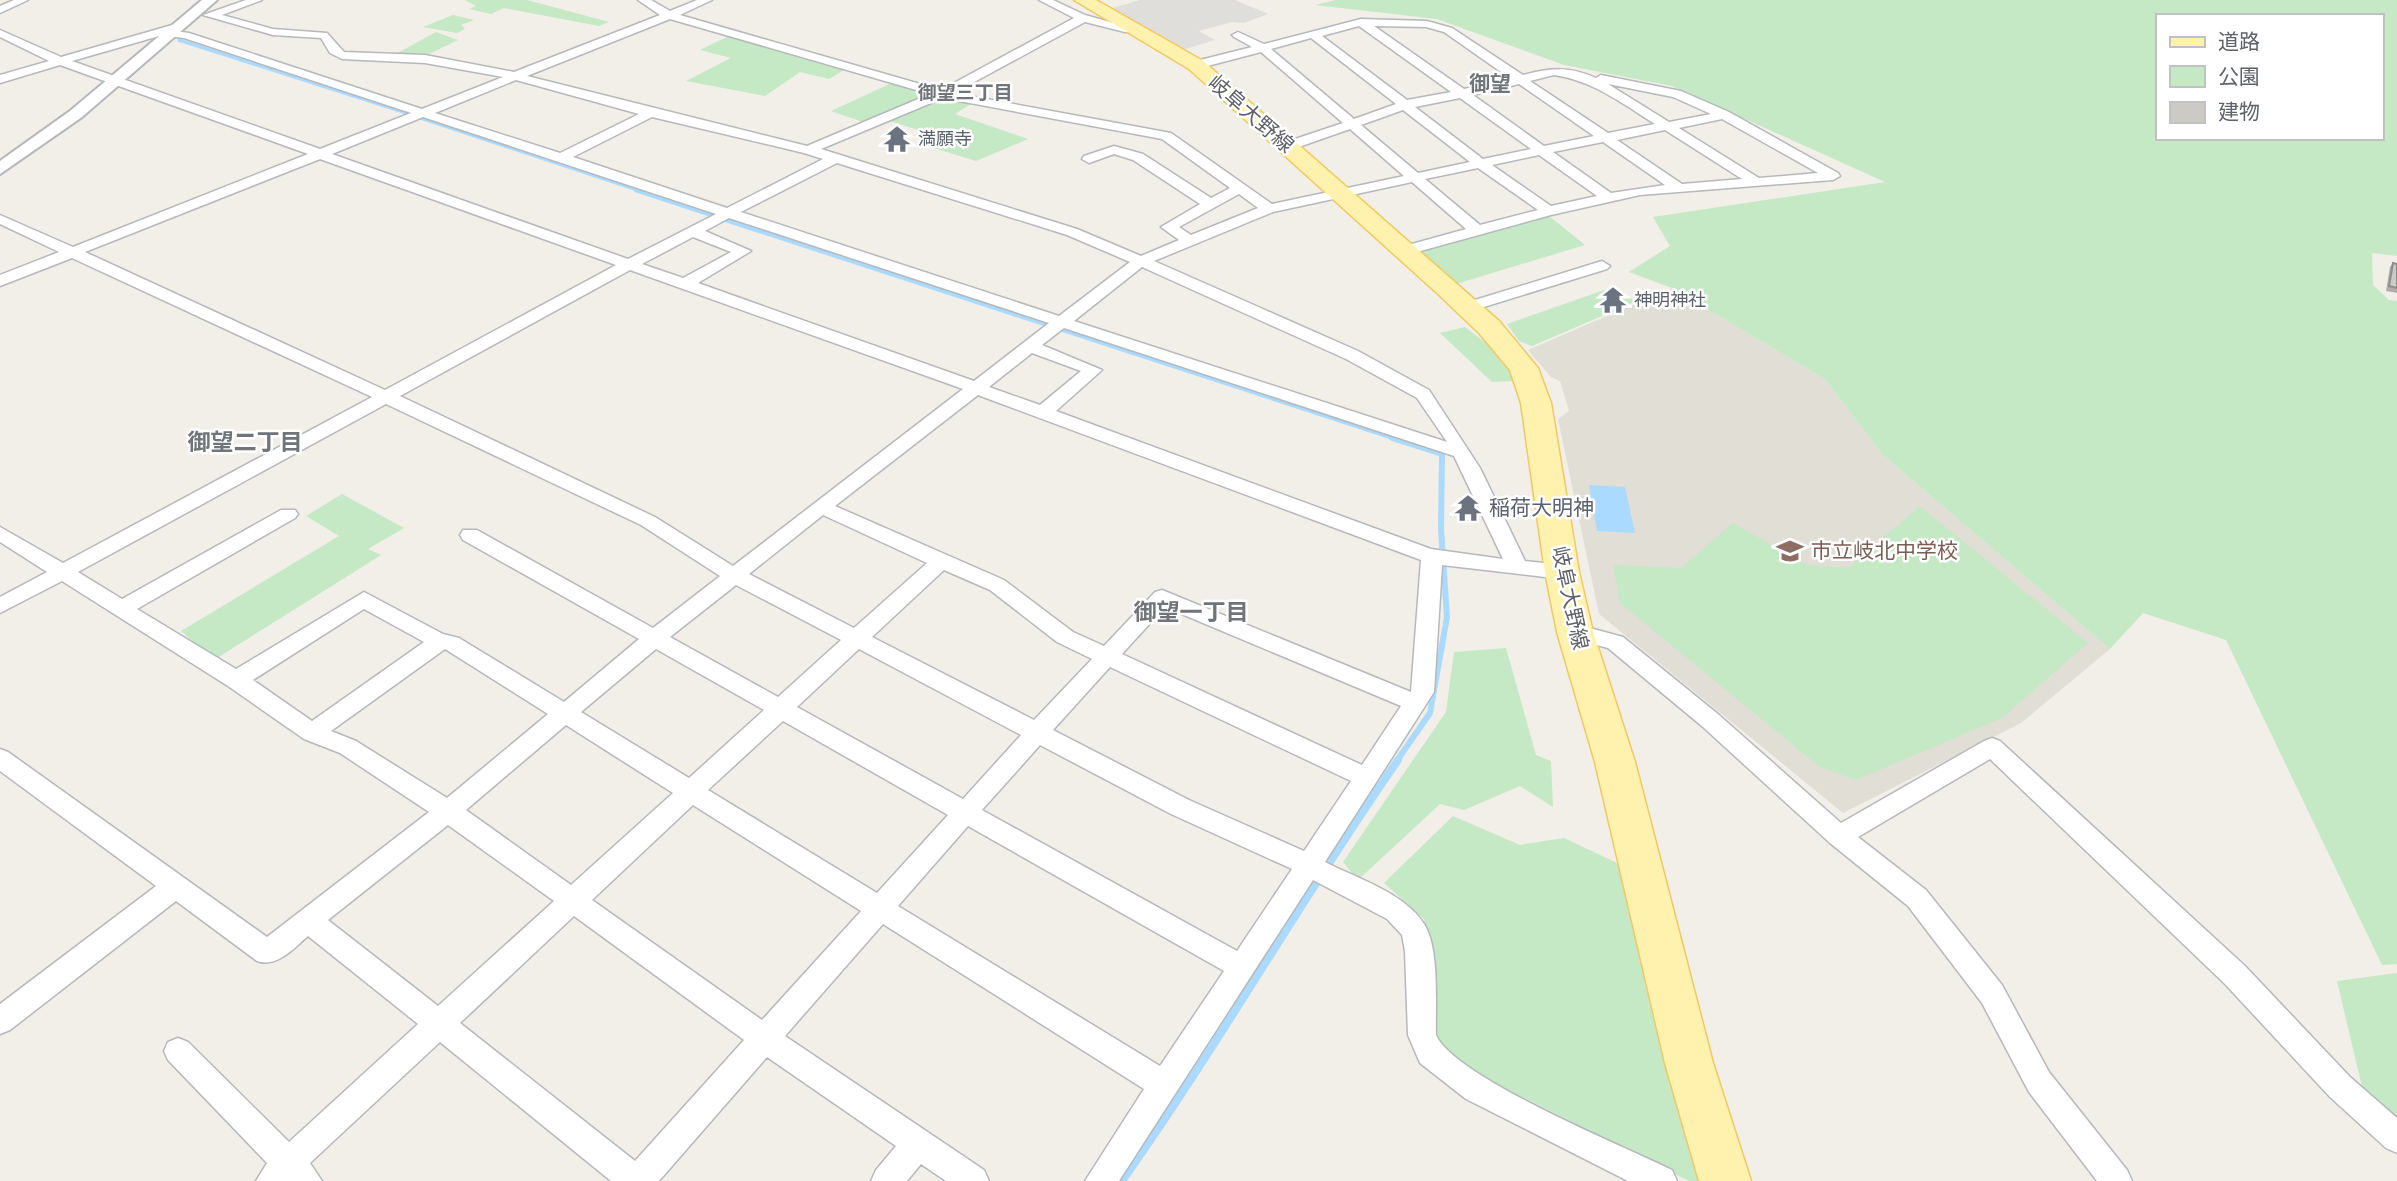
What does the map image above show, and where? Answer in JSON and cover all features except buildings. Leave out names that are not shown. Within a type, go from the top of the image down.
[{"type":"main road","name":"岐阜大野線","points":[[1083,9],[1103,9],[1132,30],[1196,65],[1468,307],[1524,368],[1531,383],[1562,572],[1575,632],[1615,762],[1689,1063],[1725,1181]]},
{"type":"street","points":[[0,10],[23,0]]},
{"type":"street","points":[[0,169],[204,10],[257,0]]},
{"type":"street","points":[[643,0],[669,15],[942,94],[1166,136],[1269,209]]},
{"type":"street","points":[[0,281],[707,0]]},
{"type":"street","points":[[1044,0],[1083,9]]},
{"type":"street","points":[[808,150],[942,94],[1083,9]]},
{"type":"street","points":[[204,10],[273,32],[323,35],[329,38],[334,51],[342,55],[456,62],[650,113],[808,150],[925,184],[969,202],[1072,232],[1141,261],[1284,328],[1352,355],[1423,394],[1461,450],[1518,568]]},
{"type":"street","points":[[1361,22],[1609,198]]},
{"type":"street","points":[[1196,65],[1361,22],[1427,24],[1448,30],[1607,136],[1679,188]]},
{"type":"street","points":[[0,79],[175,30],[1060,322],[1452,450],[1461,450]]},
{"type":"street","points":[[0,33],[60,61],[1043,412],[1432,555],[1562,572]]},
{"type":"street","points":[[1313,34],[1481,164],[1549,211]]},
{"type":"street","points":[[1238,35],[1262,47],[1476,230]]},
{"type":"street","points":[[1288,146],[1405,105],[1554,71],[1677,94],[1724,115],[1833,176],[1640,191],[1549,211],[1406,250]]},
{"type":"street","points":[[1577,74],[1667,124],[1757,182]]},
{"type":"street","points":[[561,158],[650,113]]},
{"type":"street","points":[[0,758],[267,953],[448,811],[737,573],[972,388],[1141,261],[1269,209],[1416,179],[1543,149],[1724,115]]},
{"type":"street","points":[[1088,159],[1114,150],[1139,157],[1210,205]]},
{"type":"street","points":[[0,606],[727,212],[835,158]]},
{"type":"street","points":[[1192,242],[1168,228],[1240,188]]},
{"type":"street","points":[[0,219],[388,396],[648,521],[707,561],[737,573],[1180,807],[1286,854],[1396,911],[1414,930],[1419,951],[1422,1035],[1430,1054],[1476,1089],[1661,1181]]},
{"type":"street","points":[[685,284],[743,251],[692,231]]},
{"type":"street","points":[[1468,307],[1602,266]]},
{"type":"street","points":[[1028,346],[1093,370],[1043,412]]},
{"type":"street","points":[[821,507],[997,585],[1065,637],[1367,778]]},
{"type":"street","points":[[122,608],[288,514]]},
{"type":"street","points":[[0,534],[236,680],[312,733],[348,747],[448,811],[764,1038],[973,1181]]},
{"type":"street","points":[[470,535],[1241,967]]},
{"type":"street","points":[[1101,1181],[1423,692],[1432,555]]},
{"type":"street","points":[[178,1051],[289,1175],[443,1024],[941,561]]},
{"type":"street","points":[[308,920],[443,1024],[637,1181],[1037,732],[1162,597],[1416,703]]},
{"type":"street","points":[[236,680],[364,599],[441,641],[451,643],[883,908],[1164,1085]]},
{"type":"street","points":[[1575,632],[1615,642],[1711,721],[1839,836],[1917,898],[1992,994],[2039,1082],[2116,1181]]},
{"type":"street","points":[[312,733],[441,641]]},
{"type":"street","points":[[1839,836],[1992,747],[2235,975],[2340,1087],[2397,1138]]},
{"type":"street","points":[[0,1021],[174,887]]},
{"type":"street","points":[[887,1181],[919,1144]]},
{"type":"shaded area","points":[[1140,0],[1235,0],[1268,14],[1244,23],[1232,22],[1199,31],[1215,40],[1179,51],[1106,10]]},
{"type":"shaded area","name":"市立岐北中学校","points":[[1672,288],[1826,380],[1882,454],[2110,649],[2021,723],[1843,813],[1599,614],[1558,419],[1569,411],[1560,381],[1551,377],[1528,350]]},
{"type":"green space","points":[[465,0],[527,0],[609,22],[599,26],[504,8],[491,14],[469,9],[476,6]]},
{"type":"green space","points":[[1336,0],[2397,0],[2397,256],[2372,253],[2373,285],[2389,300],[2397,301],[2397,964],[2382,965],[2226,640],[2143,613],[2110,649],[1882,454],[1826,380],[1672,288],[1629,272],[1670,246],[1653,217],[1885,182],[1672,86],[1564,65],[1437,19],[1315,5]]},
{"type":"green space","points":[[453,15],[474,20],[461,25],[465,29],[457,33],[423,27]]},
{"type":"green space","points":[[436,32],[458,40],[423,57],[392,56]]},
{"type":"green space","points":[[731,35],[846,69],[829,79],[800,72],[765,96],[686,81],[731,58],[700,50]]},
{"type":"green space","points":[[894,82],[931,93],[866,123],[831,111]]},
{"type":"green space","points":[[949,98],[971,104],[955,114],[1028,139],[976,161],[924,145],[935,140],[919,134],[921,131],[890,121],[937,99]]},
{"type":"green space","points":[[1549,216],[1585,245],[1456,284],[1418,249]]},
{"type":"green space","points":[[1610,288],[1637,301],[1532,346],[1519,341],[1507,324]]},
{"type":"green space","points":[[1465,327],[1503,356],[1514,381],[1492,382],[1440,333]]},
{"type":"green space","points":[[342,494],[404,528],[368,549],[381,555],[214,660],[181,631],[339,536],[306,516]]},
{"type":"green space","points":[[1920,506],[2088,643],[2002,718],[1856,780],[1820,767],[1620,603],[1613,565],[1681,568],[1733,523],[1807,565],[1848,568]]},
{"type":"green space","points":[[1506,648],[1536,755],[1551,761],[1553,807],[1520,786],[1464,810],[1440,804],[1358,880],[1343,862],[1446,712],[1454,652]]},
{"type":"green space","points":[[1453,816],[1520,845],[1564,838],[1617,863],[1705,1181],[1689,1181],[1483,1077],[1439,1050],[1424,919],[1384,883]]},
{"type":"green space","points":[[2397,973],[2397,1133],[2367,1108],[2337,981]]},
{"type":"water","points":[[1589,485],[1625,487],[1635,533],[1597,531]]},
{"type":"waterway","points":[[179,40],[410,114]]},
{"type":"waterway","points":[[421,118],[641,191]]},
{"type":"waterway","points":[[636,190],[712,215]]},
{"type":"waterway","points":[[726,220],[1397,439]]},
{"type":"waterway","points":[[1392,438],[1442,454],[1441,529],[1447,617],[1430,713],[1396,762]]},
{"type":"waterway","points":[[1122,1181],[1193,1077],[1398,760]]},
{"type":"place","name":"満願寺","points":[[897,139]]},
{"type":"place","name":"神明神社","points":[[1613,300]]},
{"type":"place","name":"稲荷大明神","points":[[1468,508]]},
{"type":"place","name":"市立岐北中学校","points":[[1790,551]]},
{"type":"district","name":"御望","points":[[1490,84]]},
{"type":"district","name":"御望三丁目","points":[[965,92]]},
{"type":"district","name":"御望二丁目","points":[[245,442]]},
{"type":"district","name":"御望一丁目","points":[[1191,612]]}]
